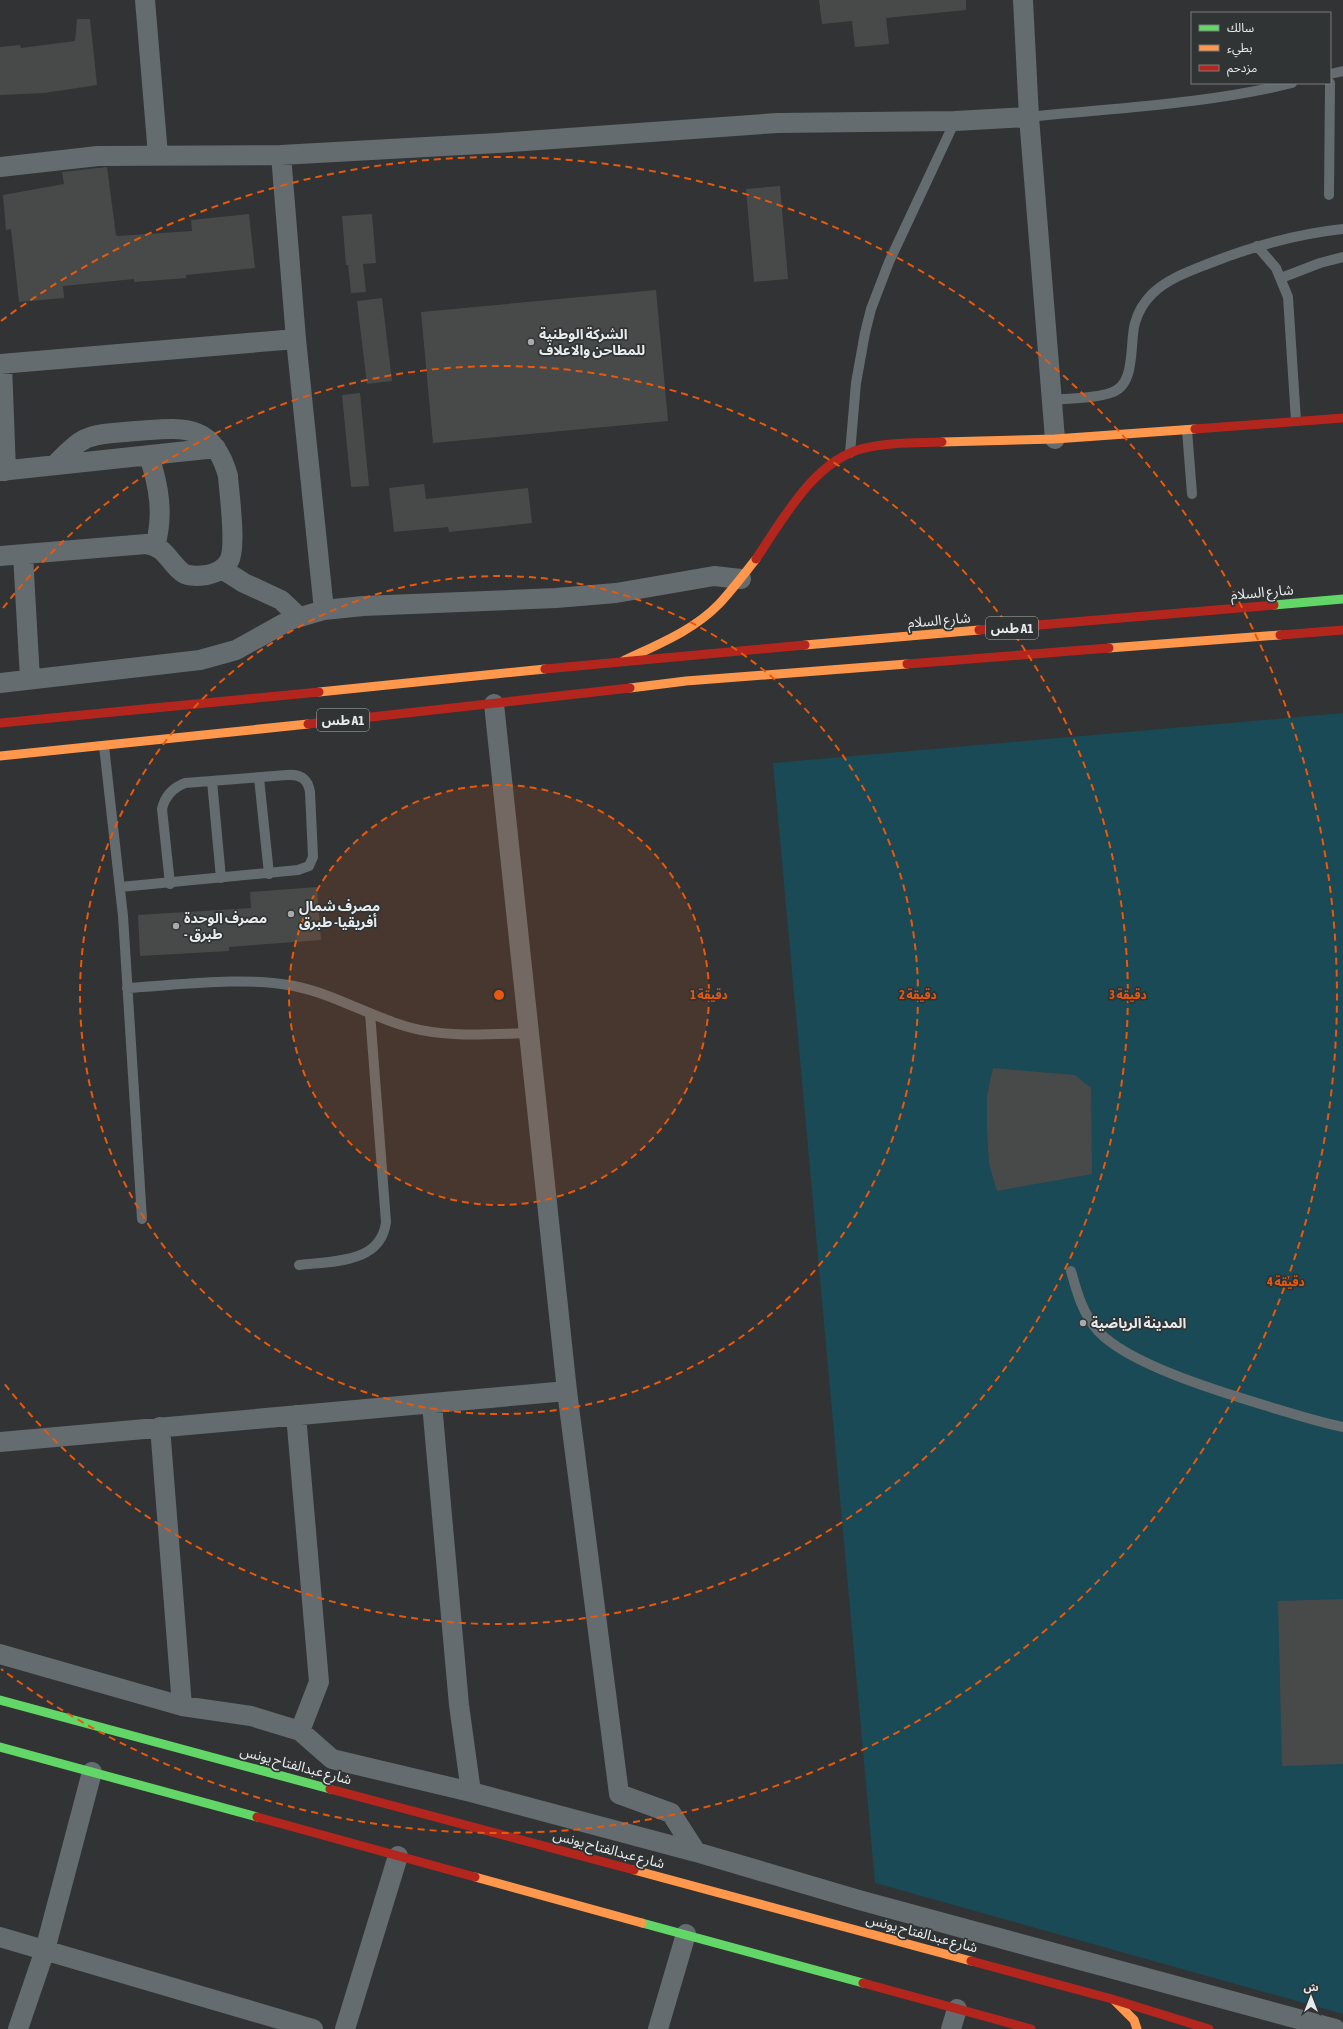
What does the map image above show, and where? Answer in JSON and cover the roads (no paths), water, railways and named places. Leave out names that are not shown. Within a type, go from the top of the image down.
[{"type":"main road","points":[[622,661],[667,640],[693,625],[718,604],[741,579],[804,490],[824,469],[850,454],[879,445],[900,443],[1056,439],[1343,418]]},
{"type":"main road","name":"شارع السلام","points":[[622,661],[1343,600]]},
{"type":"main road","name":"طس A1","points":[[0,756],[494,704],[686,681],[1343,630]]},
{"type":"main road","name":"طس A1","points":[[0,722],[622,661]]},
{"type":"main road","name":"شارع عبدالفتاح يونس","points":[[0,1700],[1112,1999],[1209,2029]]},
{"type":"main road","points":[[0,1747],[1032,2029]]},
{"type":"main road","points":[[1112,1999],[1134,2020],[1137,2029]]},
{"type":"street","points":[[145,0],[158,155]]},
{"type":"street","points":[[1023,0],[1029,117],[1056,439]]},
{"type":"street","points":[[0,167],[38,161],[98,156],[281,155],[506,143],[777,123],[955,121],[1029,117]]},
{"type":"street","points":[[281,155],[296,339],[324,610]]},
{"type":"street","points":[[216,448],[3,471],[1,364],[296,339]]},
{"type":"street","points":[[0,556],[139,544],[155,546],[161,549],[183,573],[202,576],[222,569],[230,560],[233,547],[228,476],[225,465],[216,448],[200,434],[181,428],[104,434],[84,439],[55,465]]},
{"type":"street","points":[[149,456],[156,478],[160,501],[160,524],[155,546]]},
{"type":"street","points":[[23,555],[30,679]]},
{"type":"street","points":[[222,569],[244,583],[281,600],[299,617]]},
{"type":"street","points":[[0,683],[200,660],[236,650],[299,617],[324,610],[363,606],[571,597],[616,593],[714,576],[741,579]]},
{"type":"street","points":[[494,704],[566,1391],[619,1794],[671,1813],[696,1852]]},
{"type":"street","points":[[0,1442],[566,1391]]},
{"type":"street","points":[[432,1404],[459,1705],[471,1792]]},
{"type":"street","points":[[296,1415],[319,1682],[300,1731]]},
{"type":"street","points":[[160,1427],[182,1706]]},
{"type":"street","points":[[0,1654],[182,1706],[251,1716],[300,1731],[332,1759],[471,1792],[696,1852],[859,1900],[1335,2029]]},
{"type":"street","points":[[18,2029],[45,1950],[92,1772]]},
{"type":"street","points":[[345,2029],[398,1856]]},
{"type":"street","points":[[658,2029],[686,1934]]},
{"type":"street","points":[[0,1937],[313,2029]]},
{"type":"street","points":[[951,2029],[957,2009]]},
{"type":"lane","points":[[1331,74],[1343,71]]},
{"type":"lane","points":[[1029,117],[1159,104],[1242,93],[1287,84]]},
{"type":"lane","points":[[1329,195],[1330,84]]},
{"type":"lane","points":[[850,454],[856,384],[863,340],[871,309],[889,262],[955,121]]},
{"type":"lane","points":[[1052,400],[1110,393],[1120,387],[1127,377],[1135,322],[1145,302],[1162,286],[1196,268],[1257,246],[1306,234],[1343,229]]},
{"type":"lane","points":[[1257,246],[1270,260],[1281,278],[1289,308],[1296,421]]},
{"type":"lane","points":[[1281,278],[1320,263],[1343,257]]},
{"type":"lane","points":[[1187,430],[1192,494]]},
{"type":"lane","points":[[104,746],[120,887],[142,1219]]},
{"type":"lane","points":[[120,887],[170,884],[269,874],[302,869],[308,866],[313,860],[310,792],[307,782],[299,776],[212,781],[178,786],[168,794],[164,801],[162,817],[170,884]]},
{"type":"lane","points":[[259,778],[269,874]]},
{"type":"lane","points":[[212,781],[222,878]]},
{"type":"lane","points":[[127,988],[243,982],[273,982],[315,991],[410,1028],[454,1035],[529,1033]]},
{"type":"lane","points":[[299,1265],[361,1256],[368,1253],[379,1244],[386,1230],[370,1013]]},
{"type":"lane","points":[[1071,1271],[1077,1294],[1088,1318],[1099,1332],[1117,1347],[1171,1372],[1233,1396],[1312,1420],[1343,1426]]},
{"type":"place","name":"الشركة الوطنية للمطاحن والاعلاف","points":[[531,342]]},
{"type":"place","name":"مصرف شمال أفريقيا- طبرق","points":[[291,914]]},
{"type":"place","name":"مصرف الوحدة - طبرق","points":[[176,926]]},
{"type":"place","name":"المدينة الرياضية","points":[[1083,1323]]}]
